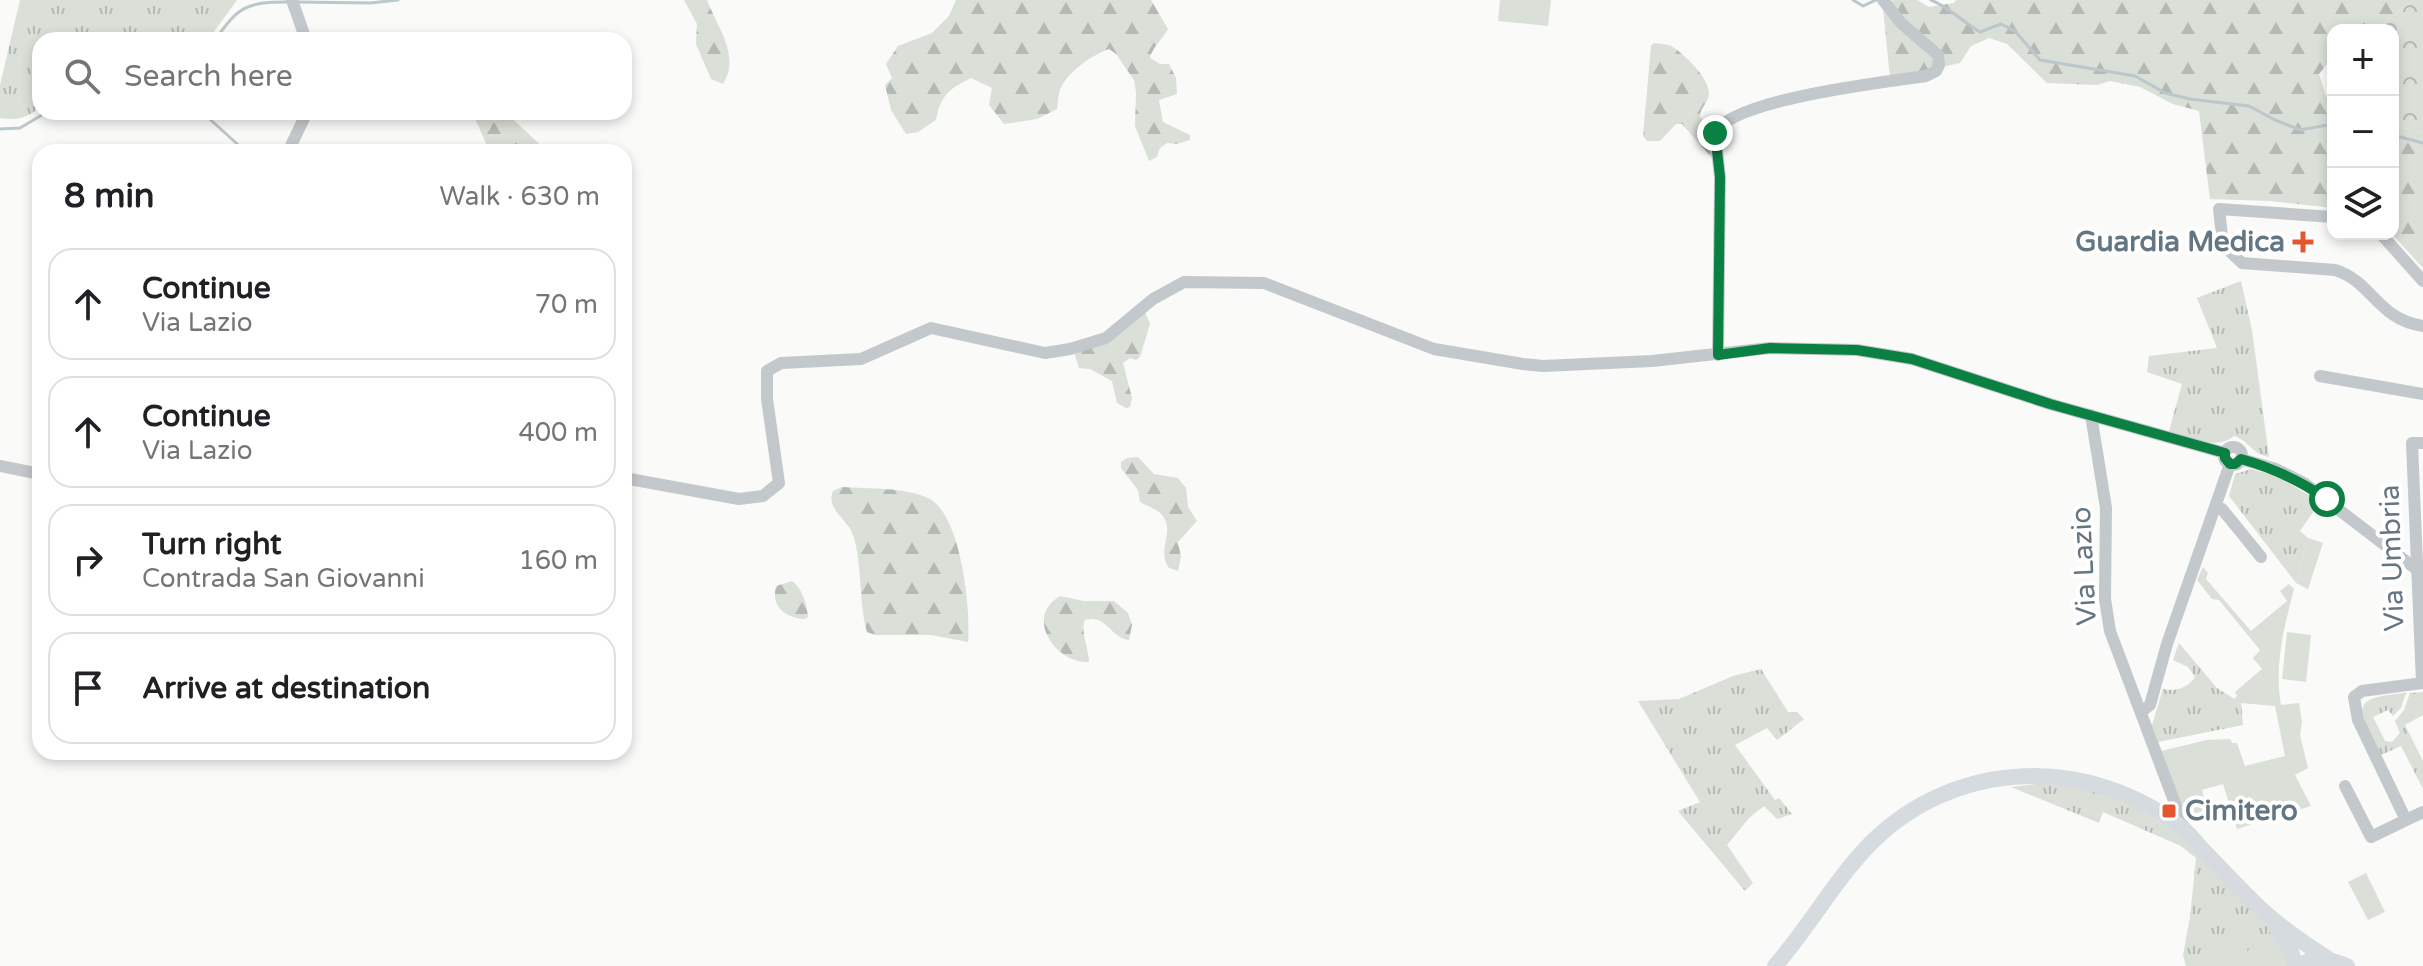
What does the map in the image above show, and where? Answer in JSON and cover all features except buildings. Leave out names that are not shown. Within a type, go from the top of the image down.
[{"type":"main road","points":[[1775,966],[1856,858],[1914,808],[1964,786],[1992,779],[2027,776],[2091,781],[2128,795],[2185,830],[2264,912],[2298,966],[2311,958],[2337,963]]},
{"type":"main road","points":[[2264,912],[2337,963]]},
{"type":"street","points":[[1718,355],[1720,177],[1715,133],[1726,120],[1784,101],[1822,91],[1926,76],[1936,71],[1938,55],[1901,23],[1884,1]]},
{"type":"street","points":[[295,6],[303,32]]},
{"type":"street","points":[[292,144],[303,120]]},
{"type":"street","points":[[2327,217],[2219,209],[2223,245],[2242,263],[2345,273],[2387,312],[2409,324],[2423,326]]},
{"type":"street","points":[[2386,240],[2423,281]]},
{"type":"street","points":[[632,479],[739,499],[763,496],[779,483],[767,399],[767,371],[781,363],[861,359],[931,328],[1045,353],[1070,349],[1106,338],[1153,299],[1184,282],[1264,283],[1434,349],[1523,364],[1543,366],[1652,361],[1770,348],[1870,352],[1912,359],[2091,415],[2234,452],[2276,469],[2304,483],[2420,572]]},
{"type":"street","points":[[2320,376],[2423,394]]},
{"type":"street","name":"Via Lazio","points":[[2091,415],[2106,508],[2105,599],[2110,631],[2185,830]]},
{"type":"street","name":"Via Umbria","points":[[2422,683],[2420,572],[2412,443],[2423,443]]},
{"type":"street","points":[[2142,711],[2150,705],[2167,644],[2234,452]]},
{"type":"street","points":[[0,466],[32,472]]},
{"type":"street","points":[[2216,508],[2222,509],[2261,557]]},
{"type":"street","points":[[2406,820],[2358,720],[2354,697],[2362,691],[2422,683]]},
{"type":"street","points":[[2345,786],[2371,837],[2423,812]]},
{"type":"green space","points":[[20,0],[237,0],[214,32],[32,32],[32,112],[22,118],[0,118],[0,85]]},
{"type":"green space","points":[[684,0],[707,0],[728,52],[730,63],[723,84],[711,79],[696,44],[697,24]]},
{"type":"green space","points":[[956,0],[1151,0],[1168,29],[1150,58],[1160,64],[1169,64],[1176,78],[1177,94],[1159,100],[1163,122],[1190,135],[1190,140],[1167,143],[1160,148],[1157,157],[1149,161],[1135,126],[1134,80],[1109,49],[1074,71],[1063,83],[1057,109],[1037,119],[1004,124],[989,105],[992,88],[971,78],[947,94],[936,120],[918,132],[906,134],[891,110],[885,85],[892,78],[886,64],[898,46],[932,33],[949,16]]},
{"type":"green space","points":[[1500,0],[1551,0],[1548,26],[1498,21]]},
{"type":"green space","points":[[1893,0],[1917,0],[1929,7],[1954,3],[1956,0],[2414,0],[2382,24],[2327,24],[2327,64],[2319,74],[2327,99],[2327,207],[2210,199],[2199,111],[2173,104],[2140,87],[2110,81],[2097,85],[2047,83],[2007,44],[1989,38],[1971,46],[1960,63],[1890,78],[1883,8]]},
{"type":"green space","points":[[2414,0],[2423,0],[2423,133],[2399,127],[2399,24],[2382,24]]},
{"type":"green space","points":[[1654,43],[1669,45],[1678,51],[1705,81],[1709,94],[1700,117],[1713,130],[1713,159],[1682,124],[1676,124],[1660,141],[1647,141],[1643,136],[1651,46]]},
{"type":"green space","points":[[476,120],[514,120],[539,144],[486,144]]},
{"type":"green space","points":[[2399,127],[2423,133],[2423,268],[2397,240]]},
{"type":"green space","points":[[2241,281],[2252,330],[2269,457],[2234,436],[2211,443],[2169,431],[2182,384],[2147,372],[2149,356],[2217,348],[2197,298]]},
{"type":"green space","points":[[1145,312],[1150,324],[1140,357],[1123,363],[1132,398],[1130,407],[1126,408],[1117,403],[1112,381],[1090,369],[1079,368],[1074,352]]},
{"type":"green space","points":[[1138,457],[1154,474],[1178,478],[1186,488],[1188,507],[1197,521],[1178,542],[1181,557],[1178,571],[1169,568],[1164,555],[1167,529],[1163,516],[1140,502],[1138,490],[1121,468],[1121,462],[1127,458]]},
{"type":"green space","points":[[2251,469],[2277,476],[2320,502],[2300,531],[2308,538],[2296,583],[2229,496],[2235,474]]},
{"type":"green space","points":[[842,487],[919,494],[939,507],[949,522],[962,563],[968,608],[968,642],[931,635],[875,635],[867,632],[855,541],[831,497],[833,491]]},
{"type":"green space","points":[[2308,538],[2323,543],[2308,589],[2296,583]]},
{"type":"green space","points":[[2203,567],[2208,573],[2206,579],[2251,631],[2287,601],[2280,591],[2289,584],[2294,589],[2281,647],[2279,690],[2281,705],[2299,703],[2302,722],[2300,735],[2308,768],[2295,775],[2311,806],[2237,829],[2223,784],[2202,790],[2208,813],[2186,820],[2161,751],[2207,740],[2230,739],[2232,743],[2237,743],[2245,766],[2285,756],[2275,706],[2241,703],[2234,699],[2237,696],[2235,692],[2262,669],[2253,658],[2260,650],[2219,600],[2212,599],[2197,580]]},
{"type":"green space","points":[[792,581],[805,602],[808,617],[804,619],[785,613],[775,599],[776,586]]},
{"type":"green space","points":[[1060,596],[1084,601],[1114,601],[1128,613],[1132,625],[1129,640],[1098,620],[1085,620],[1089,662],[1066,656],[1056,648],[1044,627],[1044,616],[1049,605]]},
{"type":"green space","points":[[2287,632],[2311,635],[2306,682],[2282,679]]},
{"type":"green space","points":[[2179,643],[2217,688],[2241,703],[2243,725],[2158,742],[2152,725],[2163,689],[2181,688],[2195,677],[2188,667],[2173,660]]},
{"type":"green space","points":[[1761,669],[1788,712],[1797,712],[1804,719],[1777,740],[1767,728],[1735,745],[1775,800],[1779,798],[1792,814],[1777,819],[1764,806],[1749,818],[1727,845],[1753,883],[1745,891],[1678,811],[1700,802],[1638,701],[1679,699],[1733,676]]},
{"type":"green space","points":[[2423,692],[2423,715],[2405,725],[2423,761],[2423,789],[2401,746],[2381,755],[2367,727],[2363,709],[2373,698],[2406,693],[2401,708],[2393,716],[2388,710],[2373,717],[2385,741],[2392,742],[2400,733],[2395,721],[2404,710],[2410,693]]},
{"type":"green space","points":[[2044,783],[2075,786],[2126,801],[2173,830],[2210,863],[2276,935],[2290,966],[2186,966],[2183,955],[2196,858],[2181,846],[2103,812],[2099,823],[2011,787]]},
{"type":"green space","points":[[2366,873],[2385,912],[2368,920],[2348,882]]},
{"type":"green space","points":[[2246,936],[2249,966],[2222,966],[2219,939]]},
{"type":"waterway","points":[[298,2],[370,3],[398,0]]},
{"type":"waterway","points":[[1853,0],[1863,6],[1876,0]]},
{"type":"waterway","points":[[1931,0],[1980,32],[2001,24],[2015,31],[2040,60],[2135,76],[2165,93],[2190,99],[2249,106],[2300,130],[2327,125]]},
{"type":"waterway","points":[[221,32],[237,13],[252,5],[287,2]]},
{"type":"waterway","points":[[0,129],[20,128],[34,120]]},
{"type":"waterway","points":[[211,120],[237,144]]},
{"type":"waterway","points":[[2399,137],[2423,143]]},
{"type":"place","name":"Guardia Medica","points":[[2303,242]]},
{"type":"place","name":"Cimitero","points":[[2169,811]]},
{"type":"route","points":[[1715,133],[1720,177],[1718,355],[1770,348],[1857,350],[1912,359],[2050,404],[2225,453],[2230,464],[2241,459],[2276,469],[2327,499]]}]
